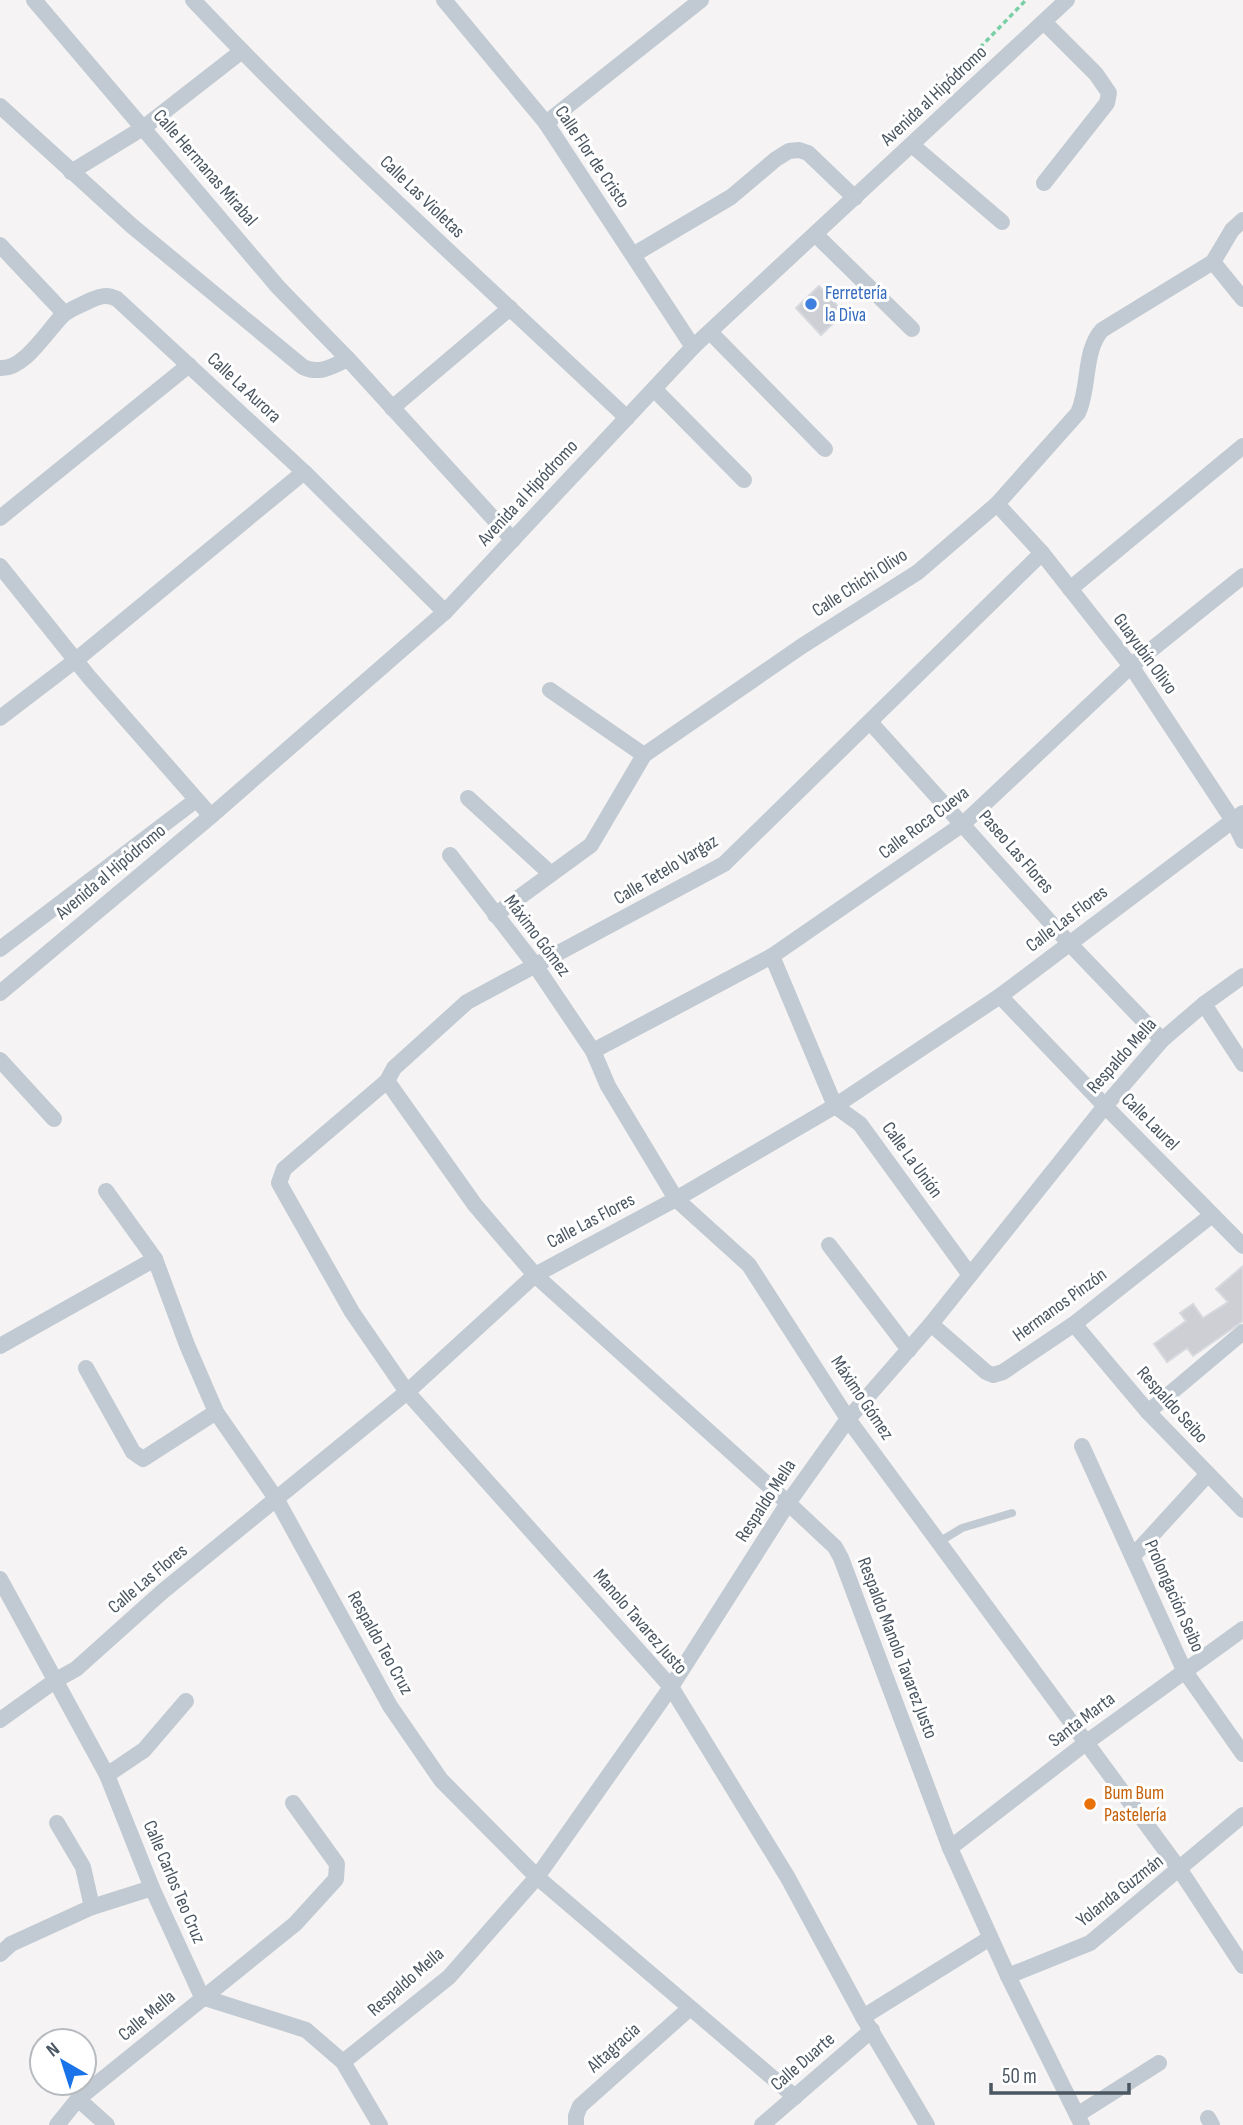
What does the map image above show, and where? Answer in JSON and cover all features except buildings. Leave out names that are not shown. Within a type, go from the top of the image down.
[{"type":"street","name":"Calle Hermanas Mirabal","points":[[34,0],[278,287],[348,359],[513,540]]},
{"type":"street","name":"Calle Las Violetas","points":[[193,0],[242,51],[627,418]]},
{"type":"street","points":[[545,123],[701,0]]},
{"type":"street","name":"Avenida al Hipódromo","points":[[0,993],[211,816],[445,612],[693,347],[1067,0]]},
{"type":"street","name":"Calle Flor de Cristo","points":[[447,1],[545,123],[693,347]]},
{"type":"street","points":[[1044,22],[1096,74],[1109,93],[1107,103],[1044,183]]},
{"type":"street","points":[[71,172],[143,128],[242,51]]},
{"type":"street","points":[[0,106],[132,226],[303,367],[312,372],[321,371],[348,359]]},
{"type":"street","points":[[912,145],[1002,222]]},
{"type":"street","points":[[634,255],[731,197],[789,151],[808,153],[855,198]]},
{"type":"street","points":[[1243,220],[1232,230],[1213,262],[1243,299]]},
{"type":"street","points":[[816,235],[912,329]]},
{"type":"street","points":[[0,245],[64,313]]},
{"type":"street","name":"Calle Chichi Olivo","points":[[495,915],[591,845],[644,755],[802,646],[918,572],[996,504],[1078,413],[1085,396],[1092,346],[1102,330],[1213,262]]},
{"type":"street","name":"Calle La Aurora","points":[[0,368],[6,369],[30,353],[64,313],[103,295],[110,295],[304,472],[445,612]]},
{"type":"street","points":[[392,408],[510,308]]},
{"type":"street","points":[[710,332],[825,449]]},
{"type":"street","points":[[0,519],[189,365]]},
{"type":"street","points":[[654,389],[744,480]]},
{"type":"street","points":[[1070,589],[1243,446]]},
{"type":"street","points":[[0,718],[76,660],[304,472]]},
{"type":"street","name":"Guayubín Olivo","points":[[996,504],[1042,553],[1131,666],[1239,818],[1243,841]]},
{"type":"street","name":"Calle Tetelo Vargaz","points":[[279,1179],[284,1169],[387,1081],[394,1068],[467,1003],[724,864],[1042,553]]},
{"type":"street","points":[[0,566],[76,660],[211,816]]},
{"type":"street","name":"Calle Roca Cueva","points":[[593,1051],[772,956],[963,824],[1131,666],[1243,576]]},
{"type":"street","points":[[550,690],[644,755]]},
{"type":"street","name":"Paseo Las Flores","points":[[870,722],[1069,943],[1162,1040]]},
{"type":"street","points":[[468,798],[551,874]]},
{"type":"street","points":[[0,949],[196,800]]},
{"type":"street","name":"Calle Las Flores","points":[[0,1720],[55,1680],[76,1669],[162,1592],[407,1392],[535,1275],[676,1199],[835,1107],[1000,996],[1239,818]]},
{"type":"street","name":"Máximo Gómez","points":[[450,855],[535,965],[593,1051],[608,1086],[676,1199],[749,1265],[848,1419],[1180,1870],[1243,1966]]},
{"type":"street","points":[[772,956],[835,1107]]},
{"type":"street","name":"Respaldo Mella","points":[[343,2062],[449,1977],[537,1877],[671,1687],[789,1503],[848,1419],[931,1324],[1162,1040],[1204,1004],[1243,976]]},
{"type":"street","name":"Calle Laurel","points":[[1000,996],[1243,1246]]},
{"type":"street","points":[[1204,1004],[1243,1064]]},
{"type":"street","points":[[0,1060],[54,1119]]},
{"type":"street","name":"Respaldo Manolo Tavarez Justo","points":[[387,1081],[475,1205],[535,1275],[835,1547],[950,1848],[1008,1976],[1079,2120]]},
{"type":"street","name":"Calle La Unión","points":[[835,1107],[860,1124],[970,1275]]},
{"type":"street","name":"Manolo Tavarez Justo","points":[[279,1179],[352,1312],[407,1392],[671,1687],[788,1878],[927,2125]]},
{"type":"street","name":"Respaldo Teo Cruz","points":[[106,1191],[155,1259],[187,1345],[216,1412],[277,1500],[390,1706],[441,1780],[537,1877],[795,2097]]},
{"type":"street","name":"Hermanos Pinzón","points":[[931,1324],[986,1372],[993,1375],[1003,1372],[1074,1324],[1212,1215]]},
{"type":"street","points":[[829,1245],[909,1350]]},
{"type":"street","points":[[0,1346],[155,1259]]},
{"type":"street","name":"Respaldo Seibo","points":[[1074,1324],[1148,1412],[1243,1510]]},
{"type":"street","points":[[1148,1412],[1243,1332]]},
{"type":"street","points":[[86,1368],[133,1452],[143,1459],[216,1412]]},
{"type":"street","name":"Prolongación Seibo","points":[[1082,1446],[1184,1670],[1243,1754]]},
{"type":"street","points":[[1133,1556],[1208,1475]]},
{"type":"street","name":"Calle Carlos Teo Cruz","points":[[0,1579],[107,1775],[152,1888],[202,1997]]},
{"type":"street","name":"Santa Marta","points":[[950,1848],[1087,1742],[1243,1629]]},
{"type":"street","points":[[107,1775],[144,1751],[186,1701]]},
{"type":"street","name":"Calle Mella","points":[[57,2125],[79,2099],[295,1924],[336,1879],[337,1864],[293,1803]]},
{"type":"street","name":"Yolanda Guzmán","points":[[1008,1976],[1090,1943],[1243,1815]]},
{"type":"street","points":[[57,1823],[83,1867],[92,1907]]},
{"type":"street","points":[[0,1954],[11,1944],[92,1907],[152,1888]]},
{"type":"street","name":"Calle Duarte","points":[[762,2125],[795,2097],[868,2024],[990,1937]]},
{"type":"street","points":[[202,1997],[306,2030],[343,2062],[380,2125]]},
{"type":"street","name":"Altagracia","points":[[576,2125],[580,2106],[690,2008]]},
{"type":"street","points":[[1079,2120],[1159,2063]]},
{"type":"street","points":[[79,2099],[107,2125]]},
{"type":"lane","points":[[939,1542],[962,1528],[1013,1513]]},
{"type":"path","points":[[901,128],[1026,0]]},
{"type":"place","name":"Ferretería la Diva","points":[[811,304]]},
{"type":"place","name":"Bum Bum Pastelería","points":[[1090,1804]]}]
